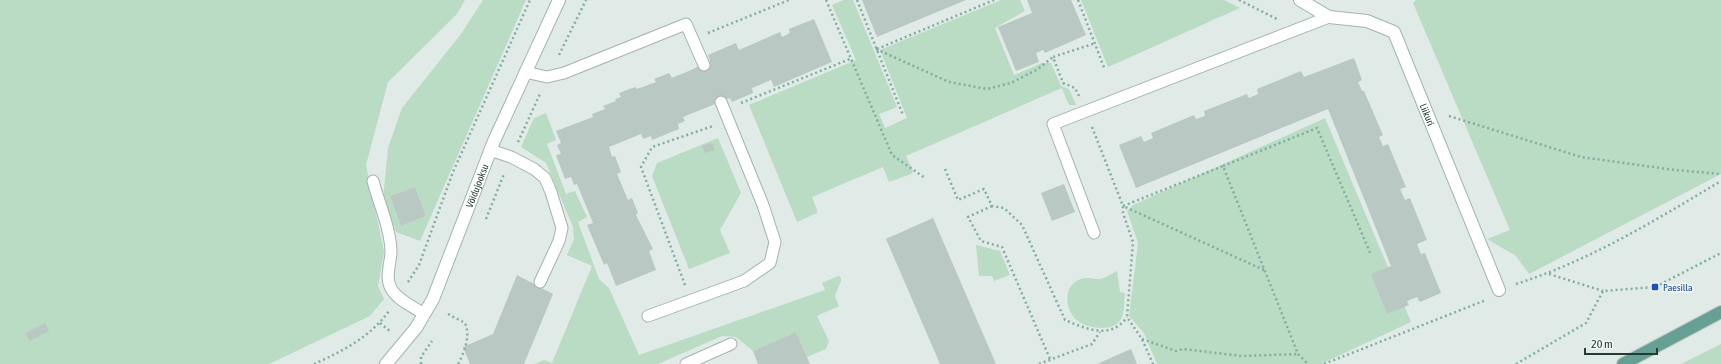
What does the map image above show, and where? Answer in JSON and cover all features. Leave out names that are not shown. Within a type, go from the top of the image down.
[{"type":"main road","points":[[1623,364],[1721,312]]},
{"type":"street","name":"Võidujooksu","points":[[386,364],[405,343],[433,299],[490,150],[559,0]]},
{"type":"street","name":"Liikuri","points":[[1300,0],[1329,17],[1367,21],[1394,32],[1499,290]]},
{"type":"lane","points":[[1094,234],[1053,124],[1329,17]]},
{"type":"lane","points":[[525,72],[547,78],[588,64],[686,24],[704,65]]},
{"type":"lane","points":[[648,316],[744,281],[770,263],[775,242],[763,205],[724,111]]},
{"type":"lane","points":[[490,150],[511,157],[534,170],[545,178],[551,192],[562,228],[559,241],[540,282]]},
{"type":"lane","points":[[373,182],[384,217],[391,250],[388,276],[391,289],[398,297],[424,314]]},
{"type":"lane","points":[[686,364],[731,344]]},
{"type":"path","points":[[314,364],[359,341],[380,323],[419,265],[453,172],[530,0]]},
{"type":"path","points":[[483,226],[511,157],[547,78],[586,0]]},
{"type":"path","points":[[693,40],[789,0]]},
{"type":"path","points":[[826,0],[892,156],[924,178]]},
{"type":"path","points":[[857,0],[903,115]]},
{"type":"path","points":[[876,49],[994,0]]},
{"type":"path","points":[[1078,0],[1096,43],[1105,70]]},
{"type":"path","points":[[1239,0],[1298,30]]},
{"type":"path","points":[[876,49],[949,82],[987,89],[1011,84],[1038,70],[1053,57],[1096,43]]},
{"type":"path","points":[[1050,359],[1002,248],[981,242],[968,217],[992,206],[1004,208],[1022,226],[1065,320],[1085,329],[1100,332],[1121,325],[1127,317],[1133,242],[1123,214],[1123,206],[1075,88],[1063,84],[1053,57]]},
{"type":"path","points":[[692,300],[674,258],[641,167],[652,148],[724,111],[850,59]]},
{"type":"path","points":[[1425,108],[1581,158],[1674,170],[1721,174]]},
{"type":"path","points":[[1123,206],[1317,128],[1371,256]]},
{"type":"path","points":[[1223,166],[1298,354],[1308,364]]},
{"type":"path","points":[[945,170],[958,200],[984,190],[992,206]]},
{"type":"path","points":[[1324,364],[1486,300],[1499,290],[1548,274],[1654,221],[1721,181]]},
{"type":"path","points":[[1123,206],[1264,270]]},
{"type":"path","points":[[1548,274],[1604,291],[1655,287],[1721,253]]},
{"type":"path","points":[[1516,364],[1586,323],[1604,291]]},
{"type":"path","points":[[444,320],[451,307]]},
{"type":"path","points":[[448,314],[465,323],[468,330],[467,340],[458,364]]},
{"type":"path","points":[[1127,317],[1142,339],[1153,364]]},
{"type":"path","points":[[1039,364],[1092,344],[1100,332]]},
{"type":"path","points":[[421,364],[421,357],[432,339]]},
{"type":"path","points":[[1142,339],[1176,351],[1183,349],[1242,356],[1298,354]]},
{"type":"green space","points":[[0,0],[465,0],[457,14],[388,82],[366,165],[384,252],[378,286],[384,299],[370,316],[269,364],[0,364]]},
{"type":"green space","points":[[483,0],[526,0],[420,241],[396,232],[383,199],[388,148],[402,108],[461,34]],"holes":[[[415,187],[426,216],[401,226],[390,196]]]},
{"type":"green space","points":[[844,0],[853,0],[897,107],[879,114],[885,128],[907,118],[880,50],[1001,0],[1020,0],[1025,11],[995,28],[1014,75],[1042,63],[1051,63],[1061,86],[1069,89],[1076,105],[1069,105],[1062,88],[906,156],[913,171],[911,174],[889,182],[883,167],[812,197],[817,213],[797,222],[749,105],[856,60],[832,5]]},
{"type":"green space","points":[[1081,0],[1224,0],[1240,8],[1108,67]]},
{"type":"green space","points":[[1416,0],[1721,0],[1721,174],[1529,274],[1516,256],[1487,239],[1510,230],[1413,3]]},
{"type":"green space","points":[[546,113],[556,140],[547,144],[566,194],[575,191],[587,217],[578,222],[599,279],[609,288],[639,355],[825,290],[822,283],[838,276],[841,277],[841,281],[835,296],[839,306],[817,316],[829,341],[826,349],[807,357],[796,332],[753,351],[736,337],[722,336],[658,364],[534,364],[544,360],[552,363],[592,266],[567,255],[574,239],[573,227],[546,163],[521,147],[534,118]]},
{"type":"green space","points":[[1325,118],[1411,322],[1321,364],[1157,364],[1144,333],[1129,316],[1138,243],[1127,211],[1133,205]]},
{"type":"green space","points":[[718,138],[741,193],[720,230],[730,253],[689,269],[652,176],[657,163]]},
{"type":"green space","points":[[976,245],[1000,251],[1010,275],[994,281],[992,276],[979,276]]},
{"type":"green space","points":[[1117,271],[1120,292],[1125,293],[1124,311],[1119,322],[1114,326],[1102,328],[1088,326],[1074,318],[1069,308],[1068,291],[1074,283],[1085,278],[1104,278]]},
{"type":"green space","points":[[1721,344],[1721,364],[1681,364]]},
{"type":"building","points":[[862,0],[966,0],[877,37]]},
{"type":"building","points":[[1027,0],[1071,0],[1086,35],[1045,53],[1043,50],[1036,53],[1039,62],[1016,71],[998,27],[1032,13]]},
{"type":"building","points":[[814,19],[832,62],[774,87],[771,80],[752,88],[753,93],[732,102],[730,98],[683,117],[685,121],[678,124],[679,129],[652,140],[651,136],[643,139],[641,134],[609,147],[612,157],[615,156],[621,172],[617,174],[628,200],[632,198],[638,213],[636,215],[653,249],[649,251],[656,270],[616,286],[607,263],[604,265],[587,225],[593,223],[577,184],[574,185],[571,177],[565,179],[556,155],[561,154],[557,145],[561,143],[556,131],[593,117],[592,114],[605,109],[603,106],[616,101],[615,99],[621,97],[619,93],[635,87],[637,89],[656,82],[654,79],[669,73],[672,78],[691,70],[710,61],[708,55],[736,43],[739,50],[780,32],[782,37],[790,33],[789,29]]},
{"type":"building","points":[[1354,58],[1362,80],[1358,82],[1362,91],[1364,91],[1383,135],[1379,137],[1383,146],[1388,144],[1406,187],[1400,189],[1405,200],[1410,198],[1427,240],[1417,244],[1421,254],[1425,253],[1441,293],[1420,302],[1417,297],[1407,301],[1409,305],[1387,314],[1371,274],[1391,266],[1328,109],[1136,188],[1119,145],[1141,136],[1144,142],[1153,138],[1151,133],[1194,115],[1196,119],[1205,116],[1204,111],[1247,94],[1249,98],[1258,94],[1257,89],[1301,71],[1304,77]]},
{"type":"building","points":[[712,143],[715,150],[705,153],[702,146]]},
{"type":"building","points":[[1064,184],[1075,212],[1052,221],[1041,193]]},
{"type":"building","points":[[415,187],[426,216],[401,226],[390,196]]},
{"type":"building","points":[[933,218],[996,364],[940,364],[886,239]]},
{"type":"building","points":[[517,275],[553,294],[524,364],[470,364],[463,347],[493,334]]},
{"type":"building","points":[[45,323],[49,331],[30,341],[25,333]]},
{"type":"building","points":[[796,332],[810,364],[758,364],[753,351]]},
{"type":"building","points":[[1131,349],[1137,364],[1097,364]]},
{"type":"place","name":"Paesilla","points":[[1655,287]]}]
